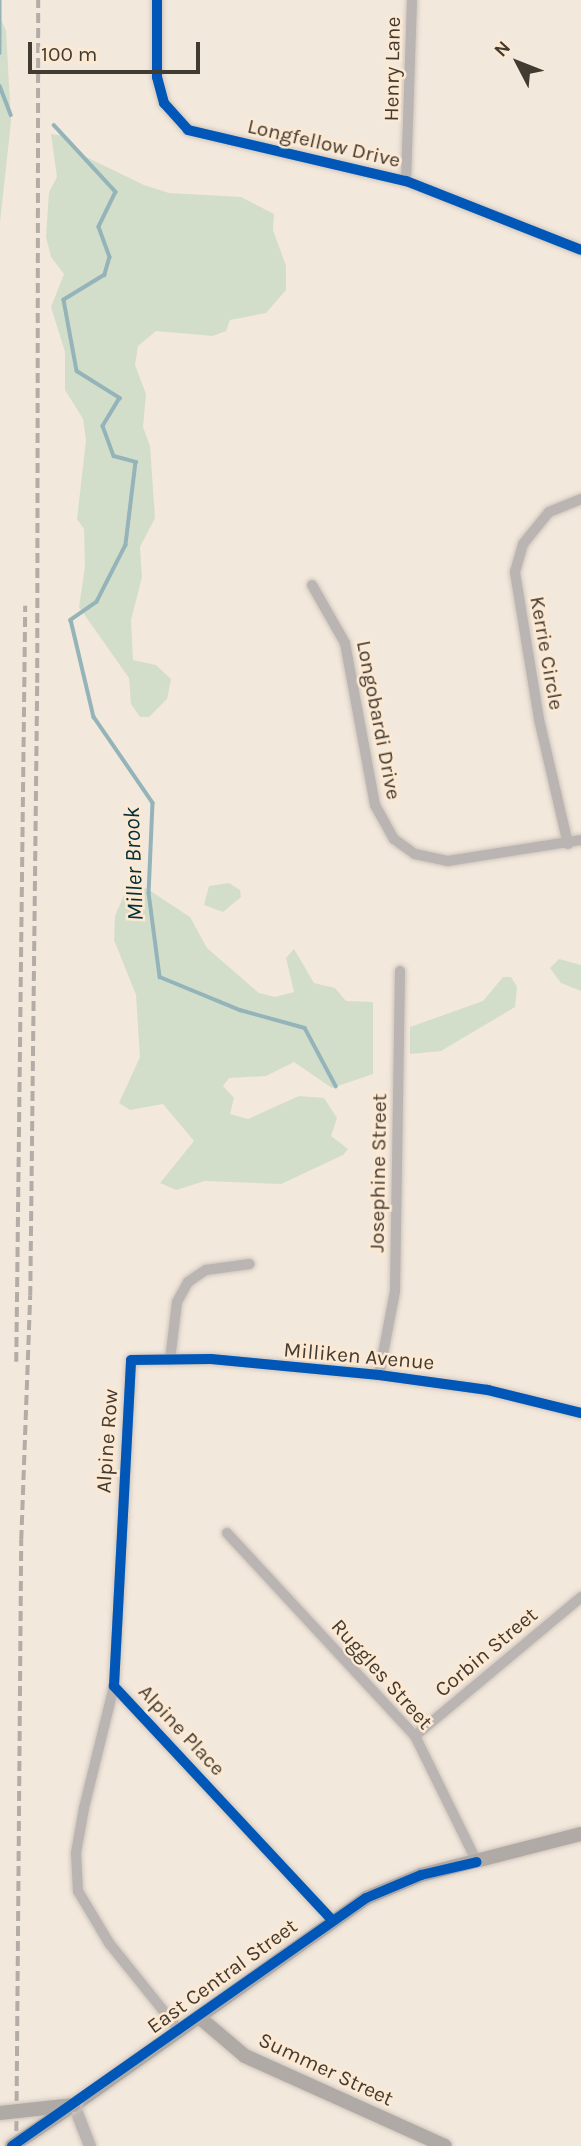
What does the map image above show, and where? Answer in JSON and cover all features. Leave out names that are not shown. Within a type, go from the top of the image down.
[{"type":"main road","name":"East Central Street","points":[[12,2146],[199,2017],[332,1920],[394,1885],[581,1834]]},
{"type":"main road","name":"Summer Street","points":[[199,2017],[245,2056],[445,2146]]},
{"type":"main road","points":[[0,2113],[74,2105]]},
{"type":"street","name":"Longfellow Drive","points":[[157,0],[157,77],[178,122],[218,140],[406,181],[581,250]]},
{"type":"street","name":"Henry Lane","points":[[406,181],[412,0]]},
{"type":"street","name":"Kerrie Circle","points":[[568,844],[539,719],[515,572],[523,544],[549,512],[581,499]]},
{"type":"street","name":"Longobardi Drive","points":[[313,585],[345,643],[372,791],[382,824],[394,839],[415,854],[440,861],[581,840]]},
{"type":"street","name":"Josephine Street","points":[[379,1375],[395,1291],[400,971]]},
{"type":"street","points":[[170,1360],[177,1302],[188,1282],[206,1270],[250,1264]]},
{"type":"street","name":"Milliken Avenue","points":[[131,1360],[170,1360],[379,1375],[488,1390],[581,1413]]},
{"type":"street","name":"Alpine Row","points":[[121,1525],[131,1360]]},
{"type":"street","name":"Alpine Place","points":[[121,1525],[114,1686],[332,1920]]},
{"type":"street","name":"Ruggles Street","points":[[227,1533],[415,1736],[477,1862]]},
{"type":"street","name":"Corbin Street","points":[[415,1736],[581,1597]]},
{"type":"street","points":[[114,1686],[84,1808],[76,1853],[78,1891],[109,1943],[179,2031]]},
{"type":"street","points":[[74,2105],[90,2146]]},
{"type":"green space","points":[[0,18],[6,30],[11,122],[0,222]]},
{"type":"green space","points":[[51,134],[66,136],[82,155],[144,185],[169,193],[241,197],[274,214],[273,230],[286,266],[286,290],[266,313],[230,320],[226,331],[213,336],[156,331],[138,346],[135,365],[146,394],[143,427],[150,446],[155,518],[140,547],[142,577],[131,620],[133,660],[156,665],[171,679],[167,699],[149,717],[140,717],[131,704],[129,678],[79,607],[85,567],[84,529],[77,519],[86,440],[83,419],[65,390],[65,352],[51,307],[64,274],[51,257],[46,237],[49,192],[57,177]]},
{"type":"green space","points":[[229,883],[240,890],[241,897],[223,912],[204,905],[209,886]]},
{"type":"green space","points":[[146,888],[190,917],[207,948],[259,993],[275,997],[294,992],[286,958],[294,949],[314,983],[335,988],[346,1001],[373,1002],[373,1074],[332,1088],[294,1062],[266,1076],[229,1078],[223,1086],[234,1098],[230,1114],[248,1119],[299,1096],[324,1098],[337,1118],[331,1136],[348,1149],[343,1155],[281,1184],[205,1181],[176,1190],[160,1183],[194,1141],[163,1104],[130,1110],[119,1103],[140,1057],[136,995],[114,940],[115,916],[124,895]]},
{"type":"green space","points":[[559,959],[581,965],[581,991],[561,983],[550,968]]},
{"type":"green space","points":[[503,977],[511,977],[517,987],[515,1007],[441,1051],[410,1054],[410,1027],[483,1001]]},
{"type":"waterway","name":"Miller Brook","points":[[0,1],[0,53]]},
{"type":"waterway","name":"Miller Brook","points":[[0,86],[11,115]]},
{"type":"waterway","name":"Miller Brook","points":[[54,125],[116,192],[99,227],[110,257],[105,275],[64,300],[77,371],[120,398],[103,426],[114,456],[136,462],[126,545],[97,602],[71,620],[94,717],[153,803],[149,893],[160,977],[240,1010],[305,1028],[336,1086]]},
{"type":"railway","points":[[16,2146],[21,1540],[30,1296],[37,683],[38,0]]},
{"type":"railway","points":[[16,1362],[25,606]]},
{"type":"cycle path","points":[[157,0],[157,77],[164,103],[188,130],[406,181],[581,250]]},
{"type":"cycle path","points":[[332,1920],[114,1686],[131,1360],[211,1359],[379,1375],[488,1390],[581,1413]]},
{"type":"cycle path","points":[[12,2146],[366,1898],[421,1875],[477,1862]]}]
